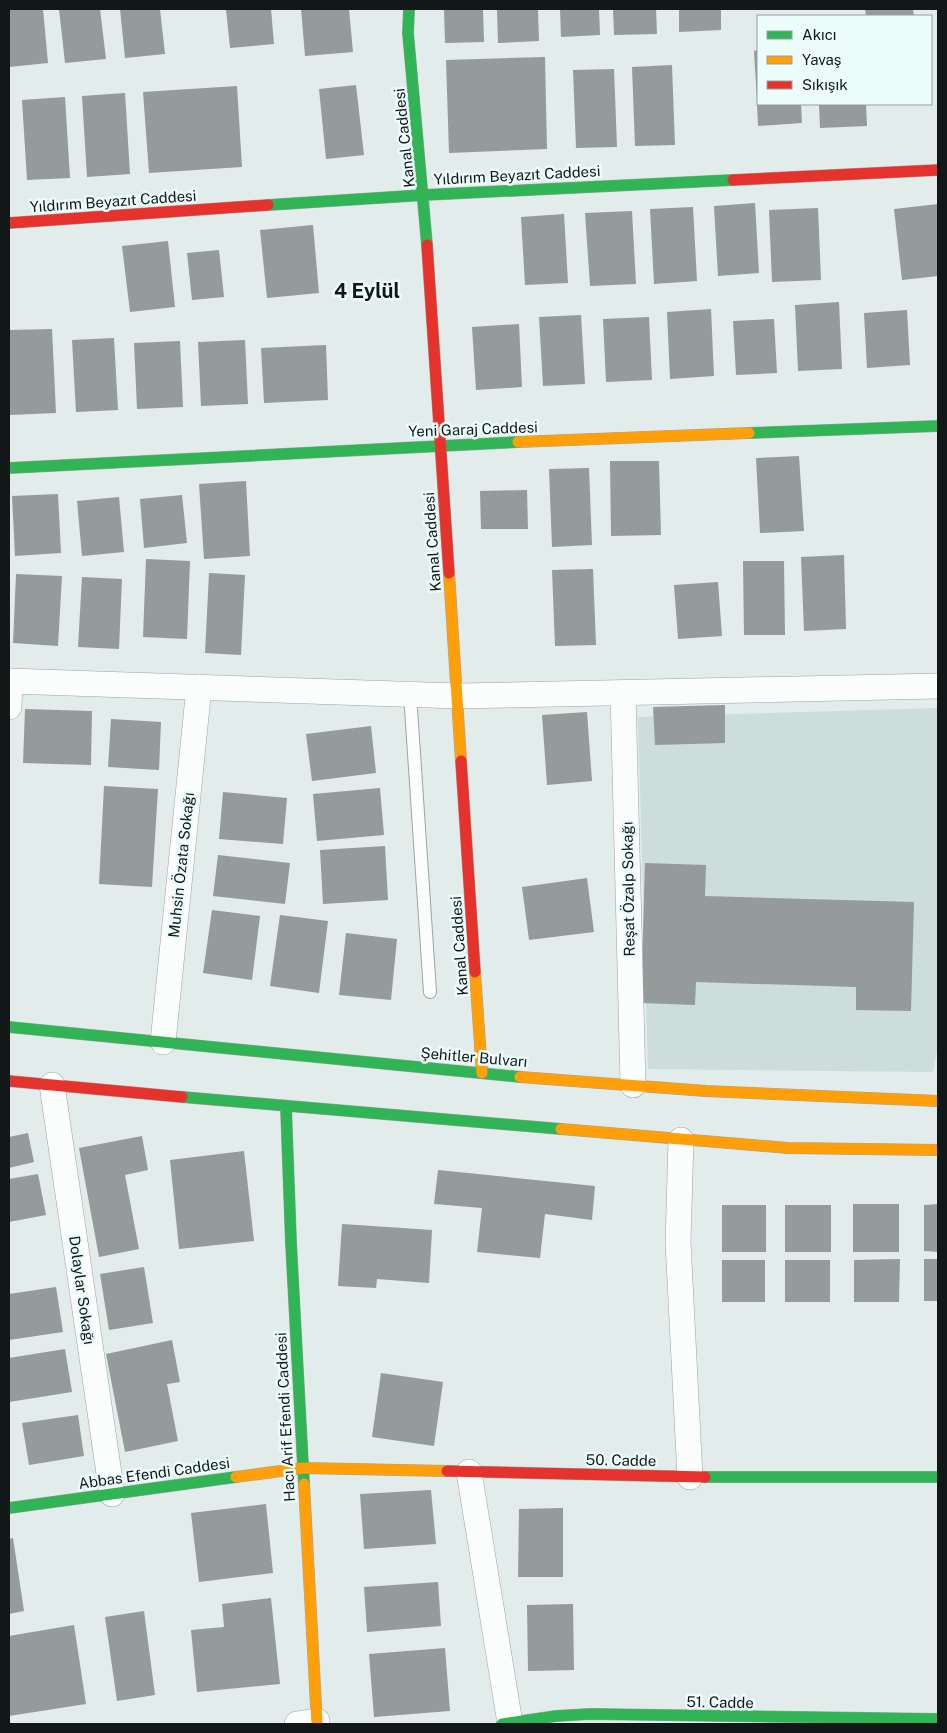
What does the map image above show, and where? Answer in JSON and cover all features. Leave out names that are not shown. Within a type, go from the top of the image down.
[{"type":"street","name":"Kanal Caddesi","points":[[409,9],[408,33],[424,194],[482,1073]]},
{"type":"street","name":"Yıldırım Beyazıt Caddesi","points":[[9,223],[424,194],[938,170]]},
{"type":"street","name":"Yeni Garaj Caddesi","points":[[9,468],[440,445],[938,426]]},
{"type":"street","points":[[9,707],[10,681],[458,696],[938,686]]},
{"type":"street","name":"Muhsin Özata Sokağı","points":[[163,1042],[199,688]]},
{"type":"street","name":"Reşat Özalp Sokağı","points":[[623,693],[633,1085]]},
{"type":"street","name":"Şehitler Bulvarı","points":[[9,1027],[482,1073],[824,1099],[938,1102]]},
{"type":"street","points":[[9,1081],[286,1107],[788,1148],[938,1150]]},
{"type":"street","name":"Dolaylar Sokağı","points":[[52,1085],[112,1494]]},
{"type":"street","name":"Hacı Arif Efendi Caddesi","points":[[286,1107],[303,1468],[310,1723]]},
{"type":"street","points":[[681,1140],[678,1242],[690,1477]]},
{"type":"street","name":"Abbas Efendi Caddesi","points":[[9,1508],[303,1468]]},
{"type":"street","name":"50. Cadde","points":[[303,1468],[690,1477],[938,1477]]},
{"type":"street","points":[[469,1472],[506,1723]]},
{"type":"street","name":"51. Cadde","points":[[506,1723],[556,1716],[590,1714],[938,1719]]},
{"type":"lane","points":[[410,694],[430,992]]},
{"type":"shaded area","points":[[938,708],[938,1046],[933,1072],[648,1069],[638,717]]},
{"type":"building","points":[[9,9],[43,9],[48,63],[9,67]]},
{"type":"building","points":[[59,9],[100,9],[106,59],[65,63]]},
{"type":"building","points":[[120,9],[160,9],[165,54],[125,58]]},
{"type":"building","points":[[226,9],[271,9],[274,44],[230,48]]},
{"type":"building","points":[[301,9],[349,9],[353,52],[305,56]]},
{"type":"building","points":[[444,9],[483,9],[484,42],[445,43]]},
{"type":"building","points":[[497,9],[538,9],[539,41],[498,43]]},
{"type":"building","points":[[560,9],[599,9],[600,35],[561,37]]},
{"type":"building","points":[[613,9],[656,9],[657,34],[614,35]]},
{"type":"building","points":[[679,9],[721,9],[721,30],[679,32]]},
{"type":"building","points":[[865,9],[913,9],[914,15],[866,15]]},
{"type":"building","points":[[757,50],[757,101],[754,51]]},
{"type":"building","points":[[545,57],[547,149],[449,153],[446,60]]},
{"type":"building","points":[[672,65],[675,145],[635,146],[632,67]]},
{"type":"building","points":[[614,69],[617,147],[576,148],[573,70]]},
{"type":"building","points":[[356,85],[364,155],[326,159],[319,89]]},
{"type":"building","points":[[237,86],[242,167],[149,173],[143,92]]},
{"type":"building","points":[[125,93],[130,174],[87,177],[82,96]]},
{"type":"building","points":[[65,97],[70,178],[27,180],[22,100]]},
{"type":"building","points":[[757,105],[801,105],[802,123],[758,126]]},
{"type":"building","points":[[819,105],[866,105],[867,126],[820,128]]},
{"type":"building","points":[[755,203],[759,273],[718,276],[714,206]]},
{"type":"building","points":[[938,204],[938,276],[902,280],[894,209]]},
{"type":"building","points":[[693,207],[697,281],[654,284],[650,209]]},
{"type":"building","points":[[818,208],[821,280],[772,282],[769,210]]},
{"type":"building","points":[[632,211],[636,284],[590,286],[585,213]]},
{"type":"building","points":[[564,214],[568,283],[525,285],[521,217]]},
{"type":"building","points":[[313,225],[319,293],[267,298],[260,230]]},
{"type":"building","points":[[168,241],[175,307],[130,312],[122,246]]},
{"type":"building","points":[[219,250],[224,297],[192,300],[187,253]]},
{"type":"building","points":[[839,302],[842,369],[798,371],[795,305]]},
{"type":"building","points":[[711,309],[714,376],[670,379],[667,312]]},
{"type":"building","points":[[907,310],[910,365],[867,368],[864,313]]},
{"type":"building","points":[[581,315],[585,384],[543,386],[539,317]]},
{"type":"building","points":[[649,317],[652,380],[606,382],[603,319]]},
{"type":"building","points":[[774,319],[777,373],[736,375],[733,321]]},
{"type":"building","points":[[519,324],[522,387],[476,390],[472,327]]},
{"type":"building","points":[[52,329],[56,413],[9,415],[9,330]]},
{"type":"building","points":[[114,338],[118,410],[76,412],[72,340]]},
{"type":"building","points":[[245,340],[248,404],[201,406],[198,342]]},
{"type":"building","points":[[180,341],[183,407],[137,409],[134,343]]},
{"type":"building","points":[[326,345],[328,400],[264,403],[261,348]]},
{"type":"building","points":[[799,456],[804,531],[760,533],[756,458]]},
{"type":"building","points":[[610,461],[659,461],[661,535],[611,536]]},
{"type":"building","points":[[589,468],[592,545],[552,547],[549,469]]},
{"type":"building","points":[[246,481],[250,556],[204,559],[199,484]]},
{"type":"building","points":[[527,490],[528,529],[481,529],[480,491]]},
{"type":"building","points":[[58,494],[61,553],[15,556],[12,496]]},
{"type":"building","points":[[182,495],[187,543],[144,548],[140,499]]},
{"type":"building","points":[[119,497],[124,552],[82,556],[77,501]]},
{"type":"building","points":[[844,555],[846,629],[804,631],[801,557]]},
{"type":"building","points":[[146,559],[190,561],[187,639],[143,637]]},
{"type":"building","points":[[743,561],[784,561],[785,635],[744,635]]},
{"type":"building","points":[[593,569],[596,645],[555,646],[552,570]]},
{"type":"building","points":[[209,573],[245,575],[241,655],[205,653]]},
{"type":"building","points":[[16,574],[62,576],[58,646],[13,643]]},
{"type":"building","points":[[82,577],[122,579],[119,649],[78,647]]},
{"type":"building","points":[[718,582],[722,636],[678,639],[674,585]]},
{"type":"building","points":[[725,705],[725,743],[655,745],[653,707]]},
{"type":"building","points":[[25,709],[92,711],[91,765],[23,763]]},
{"type":"building","points":[[587,712],[592,781],[547,785],[542,715]]},
{"type":"building","points":[[111,719],[161,722],[159,770],[108,767]]},
{"type":"building","points":[[371,726],[376,773],[312,781],[306,734]]},
{"type":"building","points":[[104,786],[158,789],[152,887],[99,884]]},
{"type":"building","points":[[380,788],[384,835],[317,841],[313,794]]},
{"type":"building","points":[[223,792],[287,798],[283,844],[219,839]]},
{"type":"building","points":[[385,846],[388,900],[323,904],[320,850]]},
{"type":"building","points":[[218,855],[290,863],[285,904],[213,896]]},
{"type":"building","points":[[645,863],[706,865],[705,896],[914,902],[911,1011],[856,1010],[856,987],[696,982],[695,1005],[641,1003]]},
{"type":"building","points":[[587,878],[594,932],[529,940],[522,887]]},
{"type":"building","points":[[212,910],[260,916],[252,980],[203,973]]},
{"type":"building","points":[[280,915],[328,921],[319,993],[270,986]]},
{"type":"building","points":[[346,933],[397,939],[391,1000],[339,995]]},
{"type":"building","points":[[28,1133],[34,1162],[9,1168],[9,1137]]},
{"type":"building","points":[[142,1136],[148,1170],[125,1175],[139,1249],[99,1257],[79,1148]]},
{"type":"building","points":[[244,1151],[254,1241],[179,1249],[170,1160]]},
{"type":"building","points":[[438,1170],[595,1186],[592,1220],[545,1214],[540,1258],[477,1252],[482,1208],[434,1204]]},
{"type":"building","points":[[38,1174],[46,1215],[9,1222],[9,1179]]},
{"type":"building","points":[[853,1204],[899,1204],[899,1252],[853,1252]]},
{"type":"building","points":[[938,1204],[938,1252],[924,1251],[924,1205]]},
{"type":"building","points":[[722,1205],[766,1205],[766,1252],[722,1252]]},
{"type":"building","points":[[785,1205],[831,1205],[831,1252],[785,1252]]},
{"type":"building","points":[[342,1224],[432,1230],[429,1283],[377,1279],[376,1288],[338,1286]]},
{"type":"building","points":[[900,1259],[899,1302],[854,1302],[854,1260]]},
{"type":"building","points":[[924,1259],[938,1259],[938,1301],[924,1301]]},
{"type":"building","points":[[722,1260],[765,1260],[765,1302],[722,1302]]},
{"type":"building","points":[[785,1260],[830,1260],[830,1302],[785,1302]]},
{"type":"building","points":[[144,1267],[153,1323],[109,1330],[100,1274]]},
{"type":"building","points":[[56,1287],[63,1332],[9,1340],[9,1294]]},
{"type":"building","points":[[172,1340],[180,1382],[167,1384],[178,1441],[125,1452],[106,1354]]},
{"type":"building","points":[[65,1349],[72,1392],[9,1402],[9,1358]]},
{"type":"building","points":[[381,1373],[443,1382],[434,1446],[372,1437]]},
{"type":"building","points":[[78,1415],[84,1456],[29,1465],[22,1423]]},
{"type":"building","points":[[431,1490],[436,1544],[364,1549],[360,1494]]},
{"type":"building","points":[[266,1504],[273,1573],[199,1582],[191,1513]]},
{"type":"building","points":[[563,1508],[563,1577],[518,1577],[519,1509]]},
{"type":"building","points":[[13,1538],[24,1611],[9,1614],[9,1539]]},
{"type":"building","points":[[438,1582],[441,1626],[367,1632],[364,1587]]},
{"type":"building","points":[[271,1598],[280,1684],[197,1692],[191,1630],[224,1627],[222,1604]]},
{"type":"building","points":[[573,1604],[574,1670],[528,1671],[527,1605]]},
{"type":"building","points":[[144,1611],[155,1695],[117,1701],[105,1617]]},
{"type":"building","points":[[74,1625],[86,1704],[9,1716],[9,1636]]},
{"type":"building","points":[[445,1648],[450,1711],[374,1717],[369,1654]]},
{"type":"traffic: fast","points":[[409,9],[408,33],[427,245]]},
{"type":"traffic: fast","points":[[268,205],[424,195],[733,180]]},
{"type":"traffic: fast","points":[[749,433],[938,426]]},
{"type":"traffic: fast","points":[[9,468],[518,442]]},
{"type":"traffic: fast","points":[[9,1027],[520,1077]]},
{"type":"traffic: fast","points":[[182,1097],[561,1129]]},
{"type":"traffic: fast","points":[[286,1107],[304,1484]]},
{"type":"traffic: fast","points":[[9,1508],[236,1477]]},
{"type":"traffic: fast","points":[[705,1477],[938,1477]]},
{"type":"traffic: fast","points":[[502,1724],[556,1716],[590,1714],[938,1719]]},
{"type":"traffic: slow","points":[[518,442],[749,433]]},
{"type":"traffic: slow","points":[[449,573],[461,761]]},
{"type":"traffic: slow","points":[[475,972],[482,1073]]},
{"type":"traffic: slow","points":[[520,1077],[706,1091],[938,1101]]},
{"type":"traffic: slow","points":[[561,1129],[788,1148],[938,1150]]},
{"type":"traffic: slow","points":[[236,1477],[303,1468],[447,1471]]},
{"type":"traffic: slow","points":[[304,1484],[317,1724]]},
{"type":"traffic: jam","points":[[733,180],[938,170]]},
{"type":"traffic: jam","points":[[9,223],[268,205]]},
{"type":"traffic: jam","points":[[427,245],[449,573]]},
{"type":"traffic: jam","points":[[461,761],[475,972]]},
{"type":"traffic: jam","points":[[9,1081],[182,1097]]},
{"type":"traffic: jam","points":[[447,1471],[705,1477]]},
{"type":"district","name":"4 Eylül","points":[[367,291]]}]
